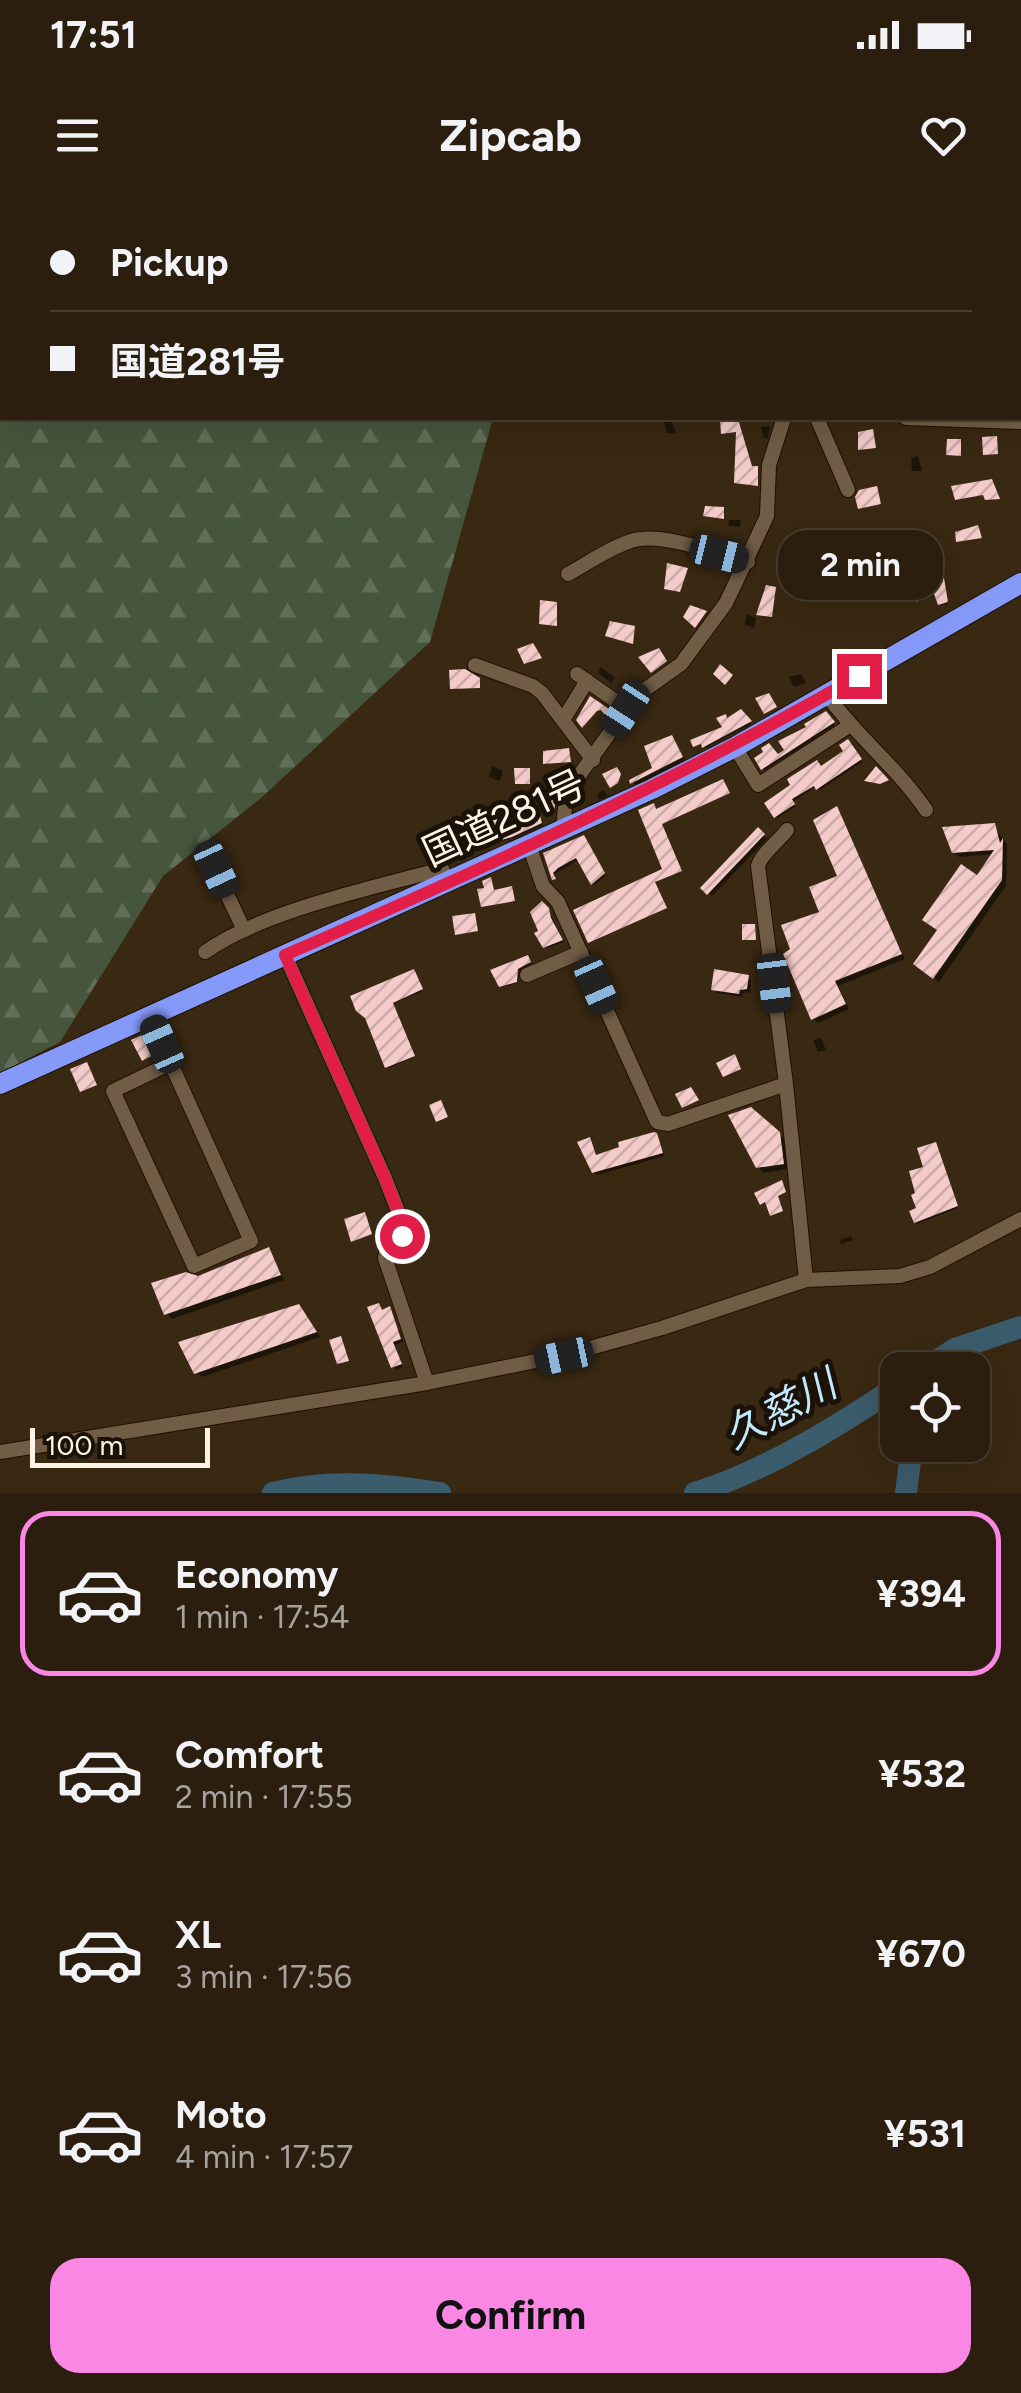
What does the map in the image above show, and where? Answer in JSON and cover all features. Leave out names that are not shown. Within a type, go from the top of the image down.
[{"type":"highway","name":"国道281号","points":[[0,1084],[449,882],[735,747],[1021,583]]},
{"type":"street","points":[[564,829],[566,797],[626,709],[642,689],[681,664],[694,650],[748,562],[767,516],[769,464],[783,420]]},
{"type":"street","points":[[818,420],[848,490]]},
{"type":"street","points":[[964,420],[1021,422]]},
{"type":"street","points":[[568,574],[628,541],[642,538],[748,562]]},
{"type":"street","points":[[475,665],[533,686],[593,760]]},
{"type":"street","points":[[563,720],[582,678],[626,709]]},
{"type":"street","points":[[827,695],[850,726],[902,775],[926,810]]},
{"type":"street","points":[[735,747],[758,785],[850,726]]},
{"type":"street","points":[[787,830],[758,866],[806,1280]]},
{"type":"street","points":[[529,845],[543,886],[556,899],[657,1122],[668,1124],[786,1084]]},
{"type":"street","points":[[216,869],[244,930]]},
{"type":"street","points":[[206,952],[244,930],[325,902],[442,869],[449,882]]},
{"type":"street","points":[[527,975],[581,952]]},
{"type":"street","points":[[285,955],[405,1230],[387,1250],[386,1258],[427,1383]]},
{"type":"street","points":[[149,1016],[171,1064],[251,1241],[194,1266],[113,1091],[171,1064]]},
{"type":"street","points":[[0,1452],[427,1383],[609,1344],[806,1280],[900,1276],[930,1266],[1021,1219]]},
{"type":"green space","points":[[0,420],[492,420],[430,642],[261,798],[163,876],[60,1042],[0,1073]]},
{"type":"building","points":[[720,420],[738,420],[752,466],[758,466],[758,486],[734,483],[736,432],[721,434]]},
{"type":"building","points":[[873,429],[876,448],[858,450],[858,432]]},
{"type":"building","points":[[997,436],[998,454],[983,455],[982,437]]},
{"type":"building","points":[[947,439],[961,439],[961,456],[946,455]]},
{"type":"building","points":[[992,479],[1000,499],[985,500],[983,495],[955,500],[951,486]]},
{"type":"building","points":[[877,486],[881,504],[858,509],[855,497],[859,490]]},
{"type":"building","points":[[705,506],[724,507],[724,519],[703,516]]},
{"type":"building","points":[[978,525],[982,538],[956,542],[955,532]]},
{"type":"building","points":[[805,535],[810,548],[790,550],[787,537]]},
{"type":"building","points":[[905,559],[918,559],[918,585],[944,578],[948,602],[938,605],[934,594],[918,599],[917,603],[908,578],[876,581],[875,568],[905,565]]},
{"type":"building","points":[[667,563],[688,568],[680,592],[664,589]]},
{"type":"building","points":[[766,585],[776,587],[772,617],[756,615]]},
{"type":"building","points":[[540,600],[557,602],[557,626],[539,624]]},
{"type":"building","points":[[690,605],[707,611],[695,628],[683,617]]},
{"type":"building","points":[[610,621],[635,626],[633,644],[605,636]]},
{"type":"building","points":[[533,643],[542,658],[524,664],[517,649]]},
{"type":"building","points":[[659,648],[667,661],[651,673],[638,657]]},
{"type":"building","points":[[720,664],[733,675],[725,685],[713,674]]},
{"type":"building","points":[[465,669],[480,678],[480,688],[450,689],[449,670]]},
{"type":"building","points":[[769,693],[777,707],[764,714],[755,698]]},
{"type":"building","points":[[590,696],[612,711],[607,718],[601,710],[597,711],[582,728],[576,720]]},
{"type":"building","points":[[741,709],[752,721],[702,748],[701,744],[693,747],[690,740],[722,727],[716,718],[726,714],[727,718]]},
{"type":"building","points":[[826,711],[835,722],[761,770],[754,758],[763,752],[761,748],[769,743],[778,754],[784,750],[778,741]]},
{"type":"building","points":[[672,735],[683,757],[630,784],[629,780],[652,768],[644,746]]},
{"type":"building","points":[[848,739],[862,759],[816,790],[814,786],[792,799],[795,804],[774,818],[764,803],[790,785],[787,779],[817,760],[821,766],[843,751],[839,745]]},
{"type":"building","points":[[569,748],[571,762],[543,764],[543,751]]},
{"type":"building","points":[[572,763],[556,793],[554,815],[539,801]]},
{"type":"building","points":[[876,766],[889,780],[880,784],[864,781]]},
{"type":"building","points":[[617,767],[621,774],[618,783],[610,788],[602,774]]},
{"type":"building","points":[[514,768],[530,768],[530,784],[515,784]]},
{"type":"building","points":[[723,779],[730,793],[662,824],[682,871],[655,882],[667,908],[588,943],[573,910],[662,869],[638,810],[654,803],[656,809]]},
{"type":"building","points":[[837,806],[902,954],[835,981],[846,1004],[811,1020],[783,954],[790,949],[781,925],[819,912],[809,887],[837,876],[813,820]]},
{"type":"building","points":[[493,808],[501,826],[539,812],[542,823],[468,850],[460,827],[472,823],[467,811]]},
{"type":"building","points":[[995,823],[1000,843],[1003,838],[1002,880],[933,979],[913,964],[937,930],[922,920],[961,864],[977,875],[994,850],[952,853],[942,827]]},
{"type":"building","points":[[758,827],[765,834],[707,895],[700,888]]},
{"type":"building","points":[[584,835],[605,873],[591,885],[576,858],[558,868],[553,873],[556,879],[552,880],[543,853]]},
{"type":"building","points":[[491,877],[494,890],[512,886],[515,901],[481,907],[477,889],[484,888],[482,881]]},
{"type":"building","points":[[542,901],[563,940],[543,948],[534,933],[538,931],[530,912]]},
{"type":"building","points":[[475,913],[478,931],[455,935],[452,916]]},
{"type":"building","points":[[742,924],[755,924],[756,940],[742,940]]},
{"type":"building","points":[[528,955],[531,962],[518,969],[517,982],[499,987],[490,970]]},
{"type":"building","points":[[414,969],[423,989],[393,1003],[415,1056],[385,1068],[365,1018],[356,1011],[350,996]]},
{"type":"building","points":[[714,969],[749,975],[747,989],[739,994],[711,990]]},
{"type":"building","points":[[146,1033],[155,1054],[142,1061],[131,1040]]},
{"type":"building","points":[[735,1054],[741,1069],[723,1077],[716,1063]]},
{"type":"building","points":[[87,1062],[97,1085],[80,1092],[70,1069]]},
{"type":"building","points":[[691,1087],[699,1100],[682,1108],[675,1094]]},
{"type":"building","points":[[441,1100],[448,1117],[436,1122],[429,1105]]},
{"type":"building","points":[[751,1107],[780,1132],[784,1164],[756,1168],[728,1115]]},
{"type":"building","points":[[654,1132],[663,1153],[592,1173],[577,1142],[590,1137],[596,1155],[619,1147],[618,1142]]},
{"type":"building","points":[[936,1142],[958,1206],[914,1223],[909,1211],[916,1208],[911,1195],[915,1193],[909,1171],[923,1167],[917,1148]]},
{"type":"building","points":[[782,1180],[786,1192],[778,1196],[783,1211],[770,1216],[765,1202],[760,1205],[754,1193]]},
{"type":"building","points":[[365,1212],[372,1234],[351,1242],[344,1219]]},
{"type":"building","points":[[269,1247],[281,1275],[164,1315],[151,1283],[186,1272],[198,1276]]},
{"type":"building","points":[[379,1303],[382,1310],[390,1306],[401,1339],[393,1342],[402,1364],[391,1368],[367,1307]]},
{"type":"building","points":[[299,1304],[317,1332],[194,1374],[178,1342]]},
{"type":"building","points":[[341,1336],[349,1361],[337,1364],[329,1340]]},
{"type":"waterway","name":"久慈川","points":[[950,1352],[1021,1327]]},
{"type":"waterway","name":"久慈川","points":[[695,1493],[800,1447],[880,1397]]},
{"type":"waterway","points":[[906,1493],[910,1462]]},
{"type":"waterway","name":"久慈川","points":[[273,1493],[356,1484],[440,1493]]},
{"type":"route","points":[[402,1236],[405,1230],[385,1178],[285,955],[652,789],[859,676]]}]
